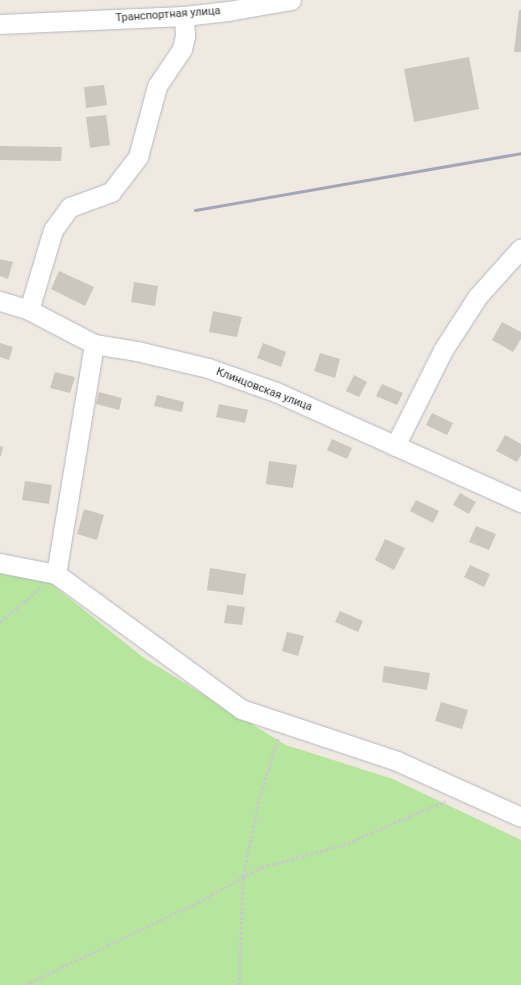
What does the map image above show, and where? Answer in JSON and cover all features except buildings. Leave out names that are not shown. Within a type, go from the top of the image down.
[{"type":"street","name":"Транспортная улица","points":[[0,24],[184,16],[228,11],[291,0]]},
{"type":"street","points":[[28,310],[53,230],[70,207],[111,192],[138,157],[157,86],[182,49],[185,36],[184,16]]},
{"type":"street","points":[[395,446],[443,350],[478,296],[518,258]]},
{"type":"street","name":"Клинцовская улица","points":[[0,302],[28,310],[94,344],[136,351],[208,368],[276,392],[521,502]]},
{"type":"street","points":[[56,574],[94,344]]},
{"type":"street","points":[[0,564],[56,574],[241,709],[397,760],[521,817]]},
{"type":"path","points":[[0,622],[56,574]]},
{"type":"path","points":[[239,985],[243,877],[259,799],[283,723]]},
{"type":"path","points":[[25,985],[198,902],[262,867],[344,845],[466,792]]},
{"type":"green space","points":[[0,572],[49,582],[144,658],[286,745],[393,779],[521,840],[521,985],[0,985]]},
{"type":"railway","points":[[195,210],[521,153]]}]
